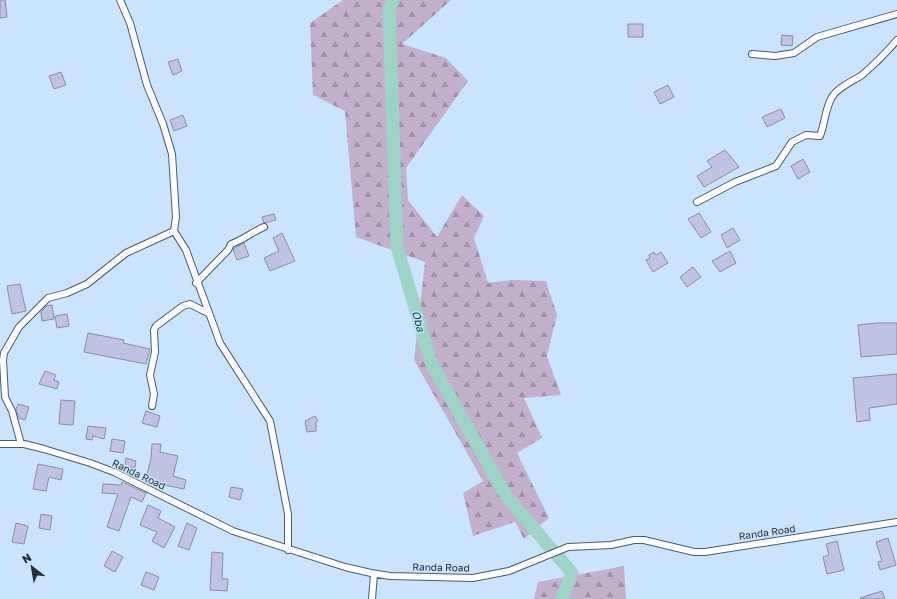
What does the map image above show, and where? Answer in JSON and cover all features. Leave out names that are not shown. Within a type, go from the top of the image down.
[{"type":"street","points":[[120,0],[130,22],[147,85],[163,124],[172,154],[176,217],[174,230],[186,250],[196,283],[223,348],[270,421],[288,514],[288,550]]},
{"type":"street","points":[[752,54],[775,56],[794,52],[817,37],[897,14]]},
{"type":"street","points":[[697,202],[735,182],[776,166],[792,142],[806,135],[820,136],[827,108],[833,96],[840,88],[860,76],[881,59],[897,40]]},
{"type":"street","points":[[196,283],[224,254],[231,244],[238,242],[252,232],[264,228]]},
{"type":"street","points":[[21,444],[12,411],[5,397],[3,360],[4,353],[19,327],[35,312],[42,302],[48,298],[67,293],[87,284],[126,253],[174,230]]},
{"type":"street","points":[[152,406],[154,394],[150,376],[155,352],[154,330],[156,326],[183,306],[190,304],[208,313]]},
{"type":"street","name":"Randa Road","points":[[0,444],[21,444],[61,453],[114,472],[233,531],[288,550],[345,567],[390,576],[473,578],[509,571],[568,547],[611,545],[634,540],[644,540],[705,552],[897,522]]},
{"type":"street","points":[[372,599],[374,574]]},
{"type":"green space","points":[[343,0],[451,0],[402,44],[446,58],[468,81],[406,168],[408,200],[437,237],[462,195],[484,216],[474,238],[488,283],[512,280],[546,281],[557,315],[547,356],[561,395],[524,398],[542,438],[517,453],[549,518],[524,539],[515,522],[473,536],[463,493],[483,481],[414,360],[425,262],[356,237],[345,111],[313,95],[310,23]]},
{"type":"green space","points":[[624,566],[626,599],[534,599],[538,582]]},
{"type":"building","points":[[0,0],[5,0],[7,17],[0,18]]},
{"type":"building","points":[[628,24],[643,24],[643,37],[628,37]]},
{"type":"building","points":[[782,35],[793,36],[792,46],[781,45]]},
{"type":"building","points":[[178,59],[182,71],[173,75],[168,62]]},
{"type":"building","points":[[61,72],[66,85],[54,89],[49,76]]},
{"type":"building","points":[[668,85],[674,97],[660,104],[654,92]]},
{"type":"building","points":[[781,109],[785,118],[767,127],[762,117]]},
{"type":"building","points":[[183,115],[187,126],[174,131],[170,120]]},
{"type":"building","points":[[725,150],[739,167],[704,187],[697,176],[712,167],[707,161]]},
{"type":"building","points":[[803,159],[810,172],[798,179],[791,166]]},
{"type":"building","points":[[699,213],[711,232],[701,238],[688,219]]},
{"type":"building","points":[[274,214],[276,220],[264,223],[262,217]]},
{"type":"building","points":[[733,228],[740,240],[727,248],[721,235]]},
{"type":"building","points":[[282,233],[295,261],[270,271],[264,258],[279,251],[273,238]]},
{"type":"building","points":[[244,243],[249,256],[237,260],[233,249]]},
{"type":"building","points":[[730,251],[736,263],[720,272],[712,261]]},
{"type":"building","points":[[654,252],[656,255],[661,252],[668,263],[653,272],[646,260],[650,258],[649,255]]},
{"type":"building","points":[[693,267],[701,277],[687,287],[680,277]]},
{"type":"building","points":[[20,284],[26,311],[12,314],[7,286]]},
{"type":"building","points":[[52,305],[54,319],[42,321],[41,312],[46,306]]},
{"type":"building","points":[[67,314],[69,326],[57,328],[55,316]]},
{"type":"building","points":[[897,323],[897,354],[861,357],[858,325]]},
{"type":"building","points":[[88,333],[124,340],[123,343],[150,349],[146,364],[84,352]]},
{"type":"building","points":[[45,371],[56,375],[54,380],[59,382],[57,389],[39,384]]},
{"type":"building","points":[[897,374],[897,404],[869,408],[870,420],[857,422],[853,378]]},
{"type":"building","points":[[61,400],[75,401],[73,425],[59,424]]},
{"type":"building","points":[[18,404],[29,407],[25,420],[19,418],[16,409]]},
{"type":"building","points":[[146,411],[160,416],[157,427],[142,423]]},
{"type":"building","points":[[315,416],[318,421],[316,422],[316,431],[307,432],[305,421]]},
{"type":"building","points":[[88,426],[106,428],[104,439],[93,436],[92,440],[86,439]]},
{"type":"building","points":[[112,439],[125,441],[123,453],[110,451]]},
{"type":"building","points":[[152,444],[161,444],[160,452],[178,456],[173,476],[186,480],[184,489],[159,484],[159,481],[146,478],[151,459]]},
{"type":"building","points":[[126,458],[136,461],[135,468],[125,466]]},
{"type":"building","points":[[38,464],[63,469],[61,480],[49,477],[46,491],[33,489]]},
{"type":"building","points":[[122,482],[146,493],[142,502],[131,497],[119,531],[107,527],[118,494],[102,493],[103,484],[121,485]]},
{"type":"building","points":[[231,487],[243,489],[240,500],[229,497]]},
{"type":"building","points":[[148,505],[161,511],[158,518],[175,527],[164,548],[152,541],[157,532],[140,525]]},
{"type":"building","points":[[41,514],[52,516],[50,530],[39,528]]},
{"type":"building","points":[[16,523],[28,526],[24,544],[12,542]]},
{"type":"building","points":[[187,523],[197,528],[189,550],[178,546]]},
{"type":"building","points":[[888,538],[896,565],[880,570],[878,562],[882,561],[876,542]]},
{"type":"building","points":[[837,541],[844,570],[827,574],[823,557],[829,555],[826,544]]},
{"type":"building","points":[[112,551],[123,557],[115,572],[104,566]]},
{"type":"building","points":[[212,552],[223,553],[222,579],[228,579],[227,591],[210,590]]},
{"type":"building","points":[[146,572],[159,577],[154,590],[141,585]]},
{"type":"building","points":[[882,591],[885,599],[860,598]]},
{"type":"waterway","name":"Oba","points":[[393,0],[389,10],[397,247],[432,365],[507,497],[572,573],[562,599]]}]
